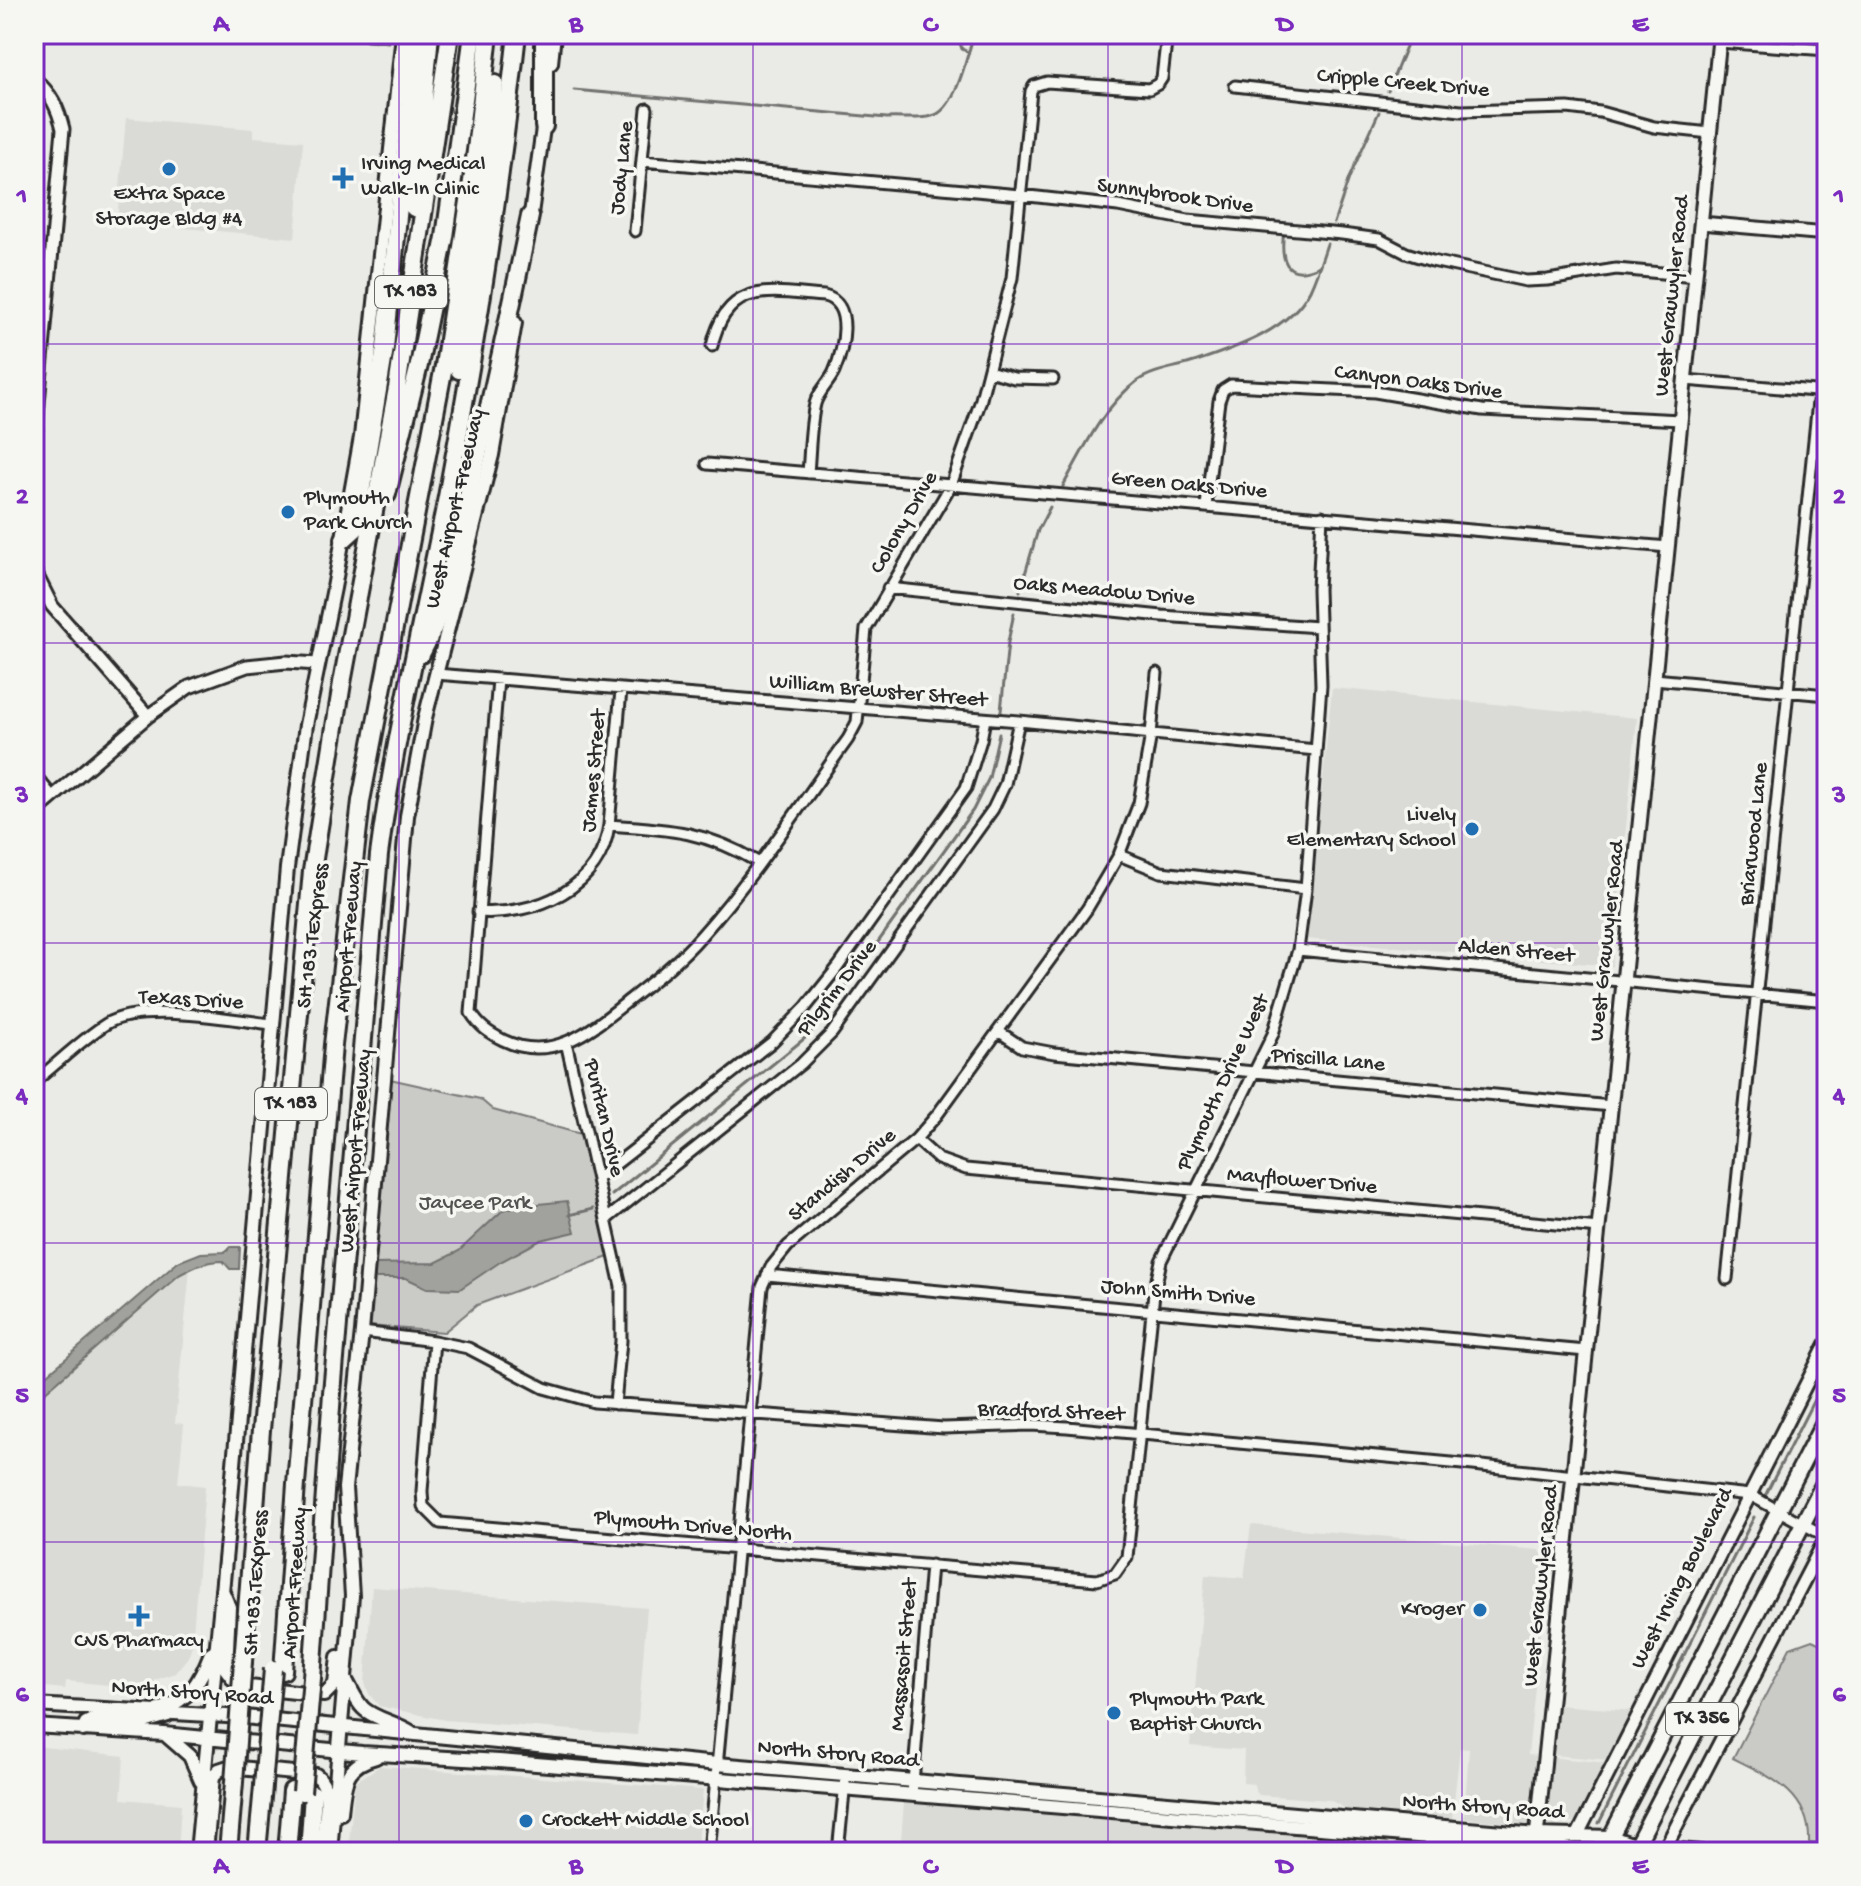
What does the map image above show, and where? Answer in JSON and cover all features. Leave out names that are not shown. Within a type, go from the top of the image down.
[{"type":"highway","points":[[344,539],[355,529],[385,348],[416,34]]},
{"type":"highway","points":[[413,282],[409,259],[430,34]]},
{"type":"highway","name":"Airport Freeway","points":[[228,1852],[261,1430],[312,871],[342,683],[369,549],[450,34]]},
{"type":"highway","points":[[369,549],[393,476],[422,351],[445,237],[473,34]]},
{"type":"highway","name":"SH 183 TEXpress","points":[[278,1670],[304,1263],[323,1047],[347,843],[359,760],[440,336],[482,34]]},
{"type":"highway","name":"SH 183 TEXpress","points":[[267,1852],[268,1787],[333,1045],[357,832],[382,681],[444,366],[474,168],[489,34]]},
{"type":"highway","points":[[447,495],[446,451],[480,229],[499,34]]},
{"type":"highway","name":"Airport Freeway","points":[[297,1852],[332,1393],[378,869],[387,795],[447,495],[485,283],[517,34]]},
{"type":"highway","points":[[544,34],[544,126]]},
{"type":"highway","points":[[414,665],[432,634],[457,543],[497,377],[530,216]]},
{"type":"highway","name":"SH 183 TEXpress","points":[[257,1852],[268,1787]]},
{"type":"highway","points":[[287,1852],[302,1792]]},
{"type":"highway","points":[[302,1792],[309,1852]]},
{"type":"main road","points":[[197,1852],[297,779],[361,437],[403,34]]},
{"type":"main road","name":"West Airport Freeway","points":[[330,1852],[352,1596],[345,1488],[362,1332],[407,816],[414,768],[436,674],[493,452],[544,126],[554,34]]},
{"type":"main road","name":"West Grauwyler Road","points":[[1536,1844],[1720,38]]},
{"type":"main road","name":"TX 356","points":[[1604,1851],[1827,1416]]},
{"type":"main road","name":"TX 356","points":[[1635,1849],[1827,1477]]},
{"type":"main road","points":[[221,1587],[229,1607],[226,1669],[233,1679],[239,1686],[314,1696],[324,1695],[335,1684],[345,1597],[350,1583]]},
{"type":"main road","points":[[154,1711],[187,1697],[201,1682],[216,1639]]},
{"type":"main road","points":[[345,1678],[363,1708],[380,1718],[397,1722],[414,1734]]},
{"type":"main road","name":"North Story Road","points":[[34,1705],[340,1726],[1604,1851],[1701,1852]]},
{"type":"main road","points":[[83,1730],[86,1723],[92,1720],[144,1722],[175,1713]]},
{"type":"main road","name":"North Story Road","points":[[34,1726],[844,1790],[1205,1813]]},
{"type":"main road","points":[[164,1734],[190,1756],[203,1787]]},
{"type":"main road","points":[[337,1852],[346,1779],[350,1771],[363,1761],[403,1754]]},
{"type":"main road","points":[[206,1852],[213,1776],[228,1767],[316,1775],[322,1779],[326,1787],[322,1852]]},
{"type":"main road","name":"North Story Road","points":[[1536,1844],[1578,1834],[1611,1837],[1635,1849]]},
{"type":"street","name":"Colony Drive","points":[[566,1042],[591,1030],[668,968],[720,914],[848,739],[857,722],[866,629],[951,485],[989,371],[1012,278],[1031,91],[1034,86],[1047,82],[1149,89],[1161,82],[1167,34]]},
{"type":"street","points":[[1720,38],[1827,50]]},
{"type":"street","points":[[34,79],[50,94],[59,110],[63,129],[34,448]]},
{"type":"street","name":"Cripple Creek Drive","points":[[1235,86],[1461,111],[1568,108],[1600,112],[1654,127],[1710,133]]},
{"type":"street","name":"Jody Lane","points":[[635,231],[647,109]]},
{"type":"street","name":"Sunnybrook Drive","points":[[642,161],[1020,195],[1118,206],[1188,220],[1379,239],[1406,253],[1432,261],[1526,281],[1616,269],[1696,276]]},
{"type":"street","points":[[1701,223],[1827,234]]},
{"type":"street","points":[[34,269],[51,271]]},
{"type":"street","points":[[712,346],[723,314],[753,293],[824,296],[834,299],[841,306],[840,355],[815,406],[808,473]]},
{"type":"street","points":[[989,371],[1014,378],[1053,379]]},
{"type":"street","points":[[1685,380],[1823,392]]},
{"type":"street","name":"Canyon Oaks Drive","points":[[1206,506],[1219,401],[1223,390],[1231,385],[1375,392],[1482,410],[1681,420]]},
{"type":"street","name":"Briarwood Lane","points":[[1727,1279],[1787,691],[1823,392]]},
{"type":"street","name":"Green Oaks Drive","points":[[707,464],[1668,547]]},
{"type":"street","name":"Plymouth Drive West","points":[[1124,1562],[1152,1310],[1161,1261],[1281,1012],[1298,950],[1306,889],[1321,685],[1318,627],[1322,516]]},
{"type":"street","points":[[35,576],[52,606],[148,716]]},
{"type":"street","name":"Oaks Meadow Drive","points":[[888,588],[1162,616],[1318,627]]},
{"type":"street","points":[[34,813],[148,716],[189,687],[237,668],[286,662],[318,664]]},
{"type":"street","name":"Standish Drive","points":[[709,1852],[761,1293],[767,1275],[788,1246],[916,1139],[937,1115],[1087,909],[1119,855],[1139,803],[1151,734],[1157,673]]},
{"type":"street","name":"William Brewster Street","points":[[436,674],[1019,721],[1316,750]]},
{"type":"street","name":"Puritan Drive","points":[[498,679],[471,1013],[485,1031],[517,1047],[536,1050],[566,1042],[608,1218],[622,1297],[615,1404]]},
{"type":"street","points":[[1654,679],[1827,695]]},
{"type":"street","name":"James Street","points":[[478,912],[526,910],[563,893],[599,859],[607,843],[621,690]]},
{"type":"street","name":"Pilgrim Drive","points":[[598,1178],[772,1042],[806,1007],[966,788],[985,719]]},
{"type":"street","name":"Pilgrim Drive","points":[[608,1218],[801,1064],[832,1033],[993,809],[1008,773],[1019,721]]},
{"type":"street","points":[[34,774],[53,797]]},
{"type":"street","points":[[609,825],[699,834],[758,862]]},
{"type":"street","points":[[1119,855],[1161,872],[1306,889]]},
{"type":"street","name":"Alden Street","points":[[1298,950],[1827,1001]]},
{"type":"street","name":"Texas Drive","points":[[34,1082],[109,1022],[134,1014],[156,1013],[272,1024]]},
{"type":"street","name":"Priscilla Lane","points":[[998,1031],[1032,1050],[1611,1106]]},
{"type":"street","name":"Mayflower Drive","points":[[916,1139],[938,1159],[966,1169],[1599,1228]]},
{"type":"street","name":"John Smith Drive","points":[[767,1275],[1586,1351]]},
{"type":"street","name":"Bradford Street","points":[[362,1332],[468,1348],[560,1394],[615,1404],[944,1428],[1031,1425],[1750,1495]]},
{"type":"street","name":"Plymouth Drive North","points":[[434,1341],[422,1491],[423,1506],[440,1523],[1097,1580],[1115,1574],[1124,1562]]},
{"type":"street","name":"West Irving Boulevard","points":[[1578,1834],[1827,1343]]},
{"type":"street","points":[[1664,1850],[1827,1536],[1750,1495]]},
{"type":"street","name":"Massasoit Street","points":[[912,1795],[931,1565]]},
{"type":"street","points":[[838,1852],[845,1775]]},
{"type":"shaded area","points":[[126,118],[253,129],[253,137],[303,141],[295,238],[117,222]]},
{"type":"shaded area","name":"Lively Elementary School","points":[[1332,688],[1637,718],[1612,966],[1307,939]]},
{"type":"shaded area","points":[[567,1201],[575,1232],[541,1240],[460,1289],[427,1288],[406,1278],[373,1278],[374,1264],[435,1263],[459,1251],[503,1210]]},
{"type":"shaded area","points":[[231,1247],[240,1247],[239,1269],[230,1269],[223,1261],[217,1261],[179,1275],[34,1402],[34,1386],[178,1262],[201,1253],[224,1252]]},
{"type":"shaded area","points":[[190,1269],[175,1423],[184,1424],[178,1483],[205,1486],[192,1645],[188,1657],[175,1673],[155,1680],[154,1689],[66,1681],[65,1689],[34,1686],[34,1402],[159,1290]]},
{"type":"shaded area","points":[[1251,1525],[1539,1550],[1548,1561],[1528,1755],[1607,1763],[1579,1820],[1552,1827],[1464,1818],[1469,1749],[1460,1748],[1452,1818],[1346,1809],[1330,1800],[1259,1795],[1254,1784],[1243,1783],[1244,1750],[1190,1746],[1205,1575],[1244,1578]]},
{"type":"shaded area","points":[[372,1587],[647,1608],[637,1735],[445,1720],[379,1706],[365,1683]]},
{"type":"shaded area","points":[[1557,1705],[1634,1711],[1609,1760],[1553,1755]]},
{"type":"shaded area","points":[[34,1746],[124,1756],[121,1799],[181,1804],[178,1852],[34,1852]]},
{"type":"shaded area","name":"Crockett Middle School","points":[[380,1766],[703,1790],[697,1852],[348,1852],[355,1782]]},
{"type":"shaded area","points":[[904,1803],[1460,1849],[1460,1852],[900,1852]]},
{"type":"green space","name":"Jaycee Park","points":[[390,1079],[480,1099],[493,1110],[581,1134],[611,1256],[477,1305],[444,1332],[369,1326]]},
{"type":"green space","points":[[1812,1640],[1827,1647],[1827,1845],[1809,1843],[1803,1812],[1786,1789],[1733,1758],[1790,1648]]},
{"type":"waterway","points":[[303,34],[388,42]]},
{"type":"waterway","points":[[957,34],[962,49],[968,52]]},
{"type":"waterway","points":[[574,90],[887,118],[927,117],[940,112],[948,104],[964,68],[974,34]]},
{"type":"waterway","points":[[1388,91],[1411,34]]},
{"type":"waterway","points":[[1334,223],[1349,178],[1379,112]]},
{"type":"waterway","points":[[1284,230],[1284,258],[1291,269],[1298,271],[1319,266]]},
{"type":"waterway","points":[[1063,486],[1113,404],[1136,382],[1226,351],[1260,336],[1289,317],[1310,290],[1327,244]]},
{"type":"waterway","points":[[1020,591],[1038,530],[1050,507]]},
{"type":"waterway","points":[[1001,711],[1014,613]]},
{"type":"waterway","points":[[612,1195],[805,1038],[822,1020],[973,810],[989,778],[999,733]]},
{"type":"waterway","points":[[569,1215],[593,1209]]},
{"type":"waterway","points":[[1765,1496],[1827,1374]]},
{"type":"waterway","points":[[1599,1823],[1754,1517]]},
{"type":"place","name":"Extra Space Storage Bldg #4","points":[[169,169]]},
{"type":"place","name":"Irving Medical Walk-In Clinic","points":[[343,178]]},
{"type":"place","name":"Plymouth Park Church","points":[[288,512]]},
{"type":"place","name":"Lively Elementary School","points":[[1472,829]]},
{"type":"place","name":"Kroger","points":[[1480,1610]]},
{"type":"place","name":"CVS Pharmacy","points":[[139,1616]]},
{"type":"place","name":"Plymouth Park Baptist Church","points":[[1114,1713]]},
{"type":"place","name":"Crockett Middle School","points":[[526,1821]]}]
